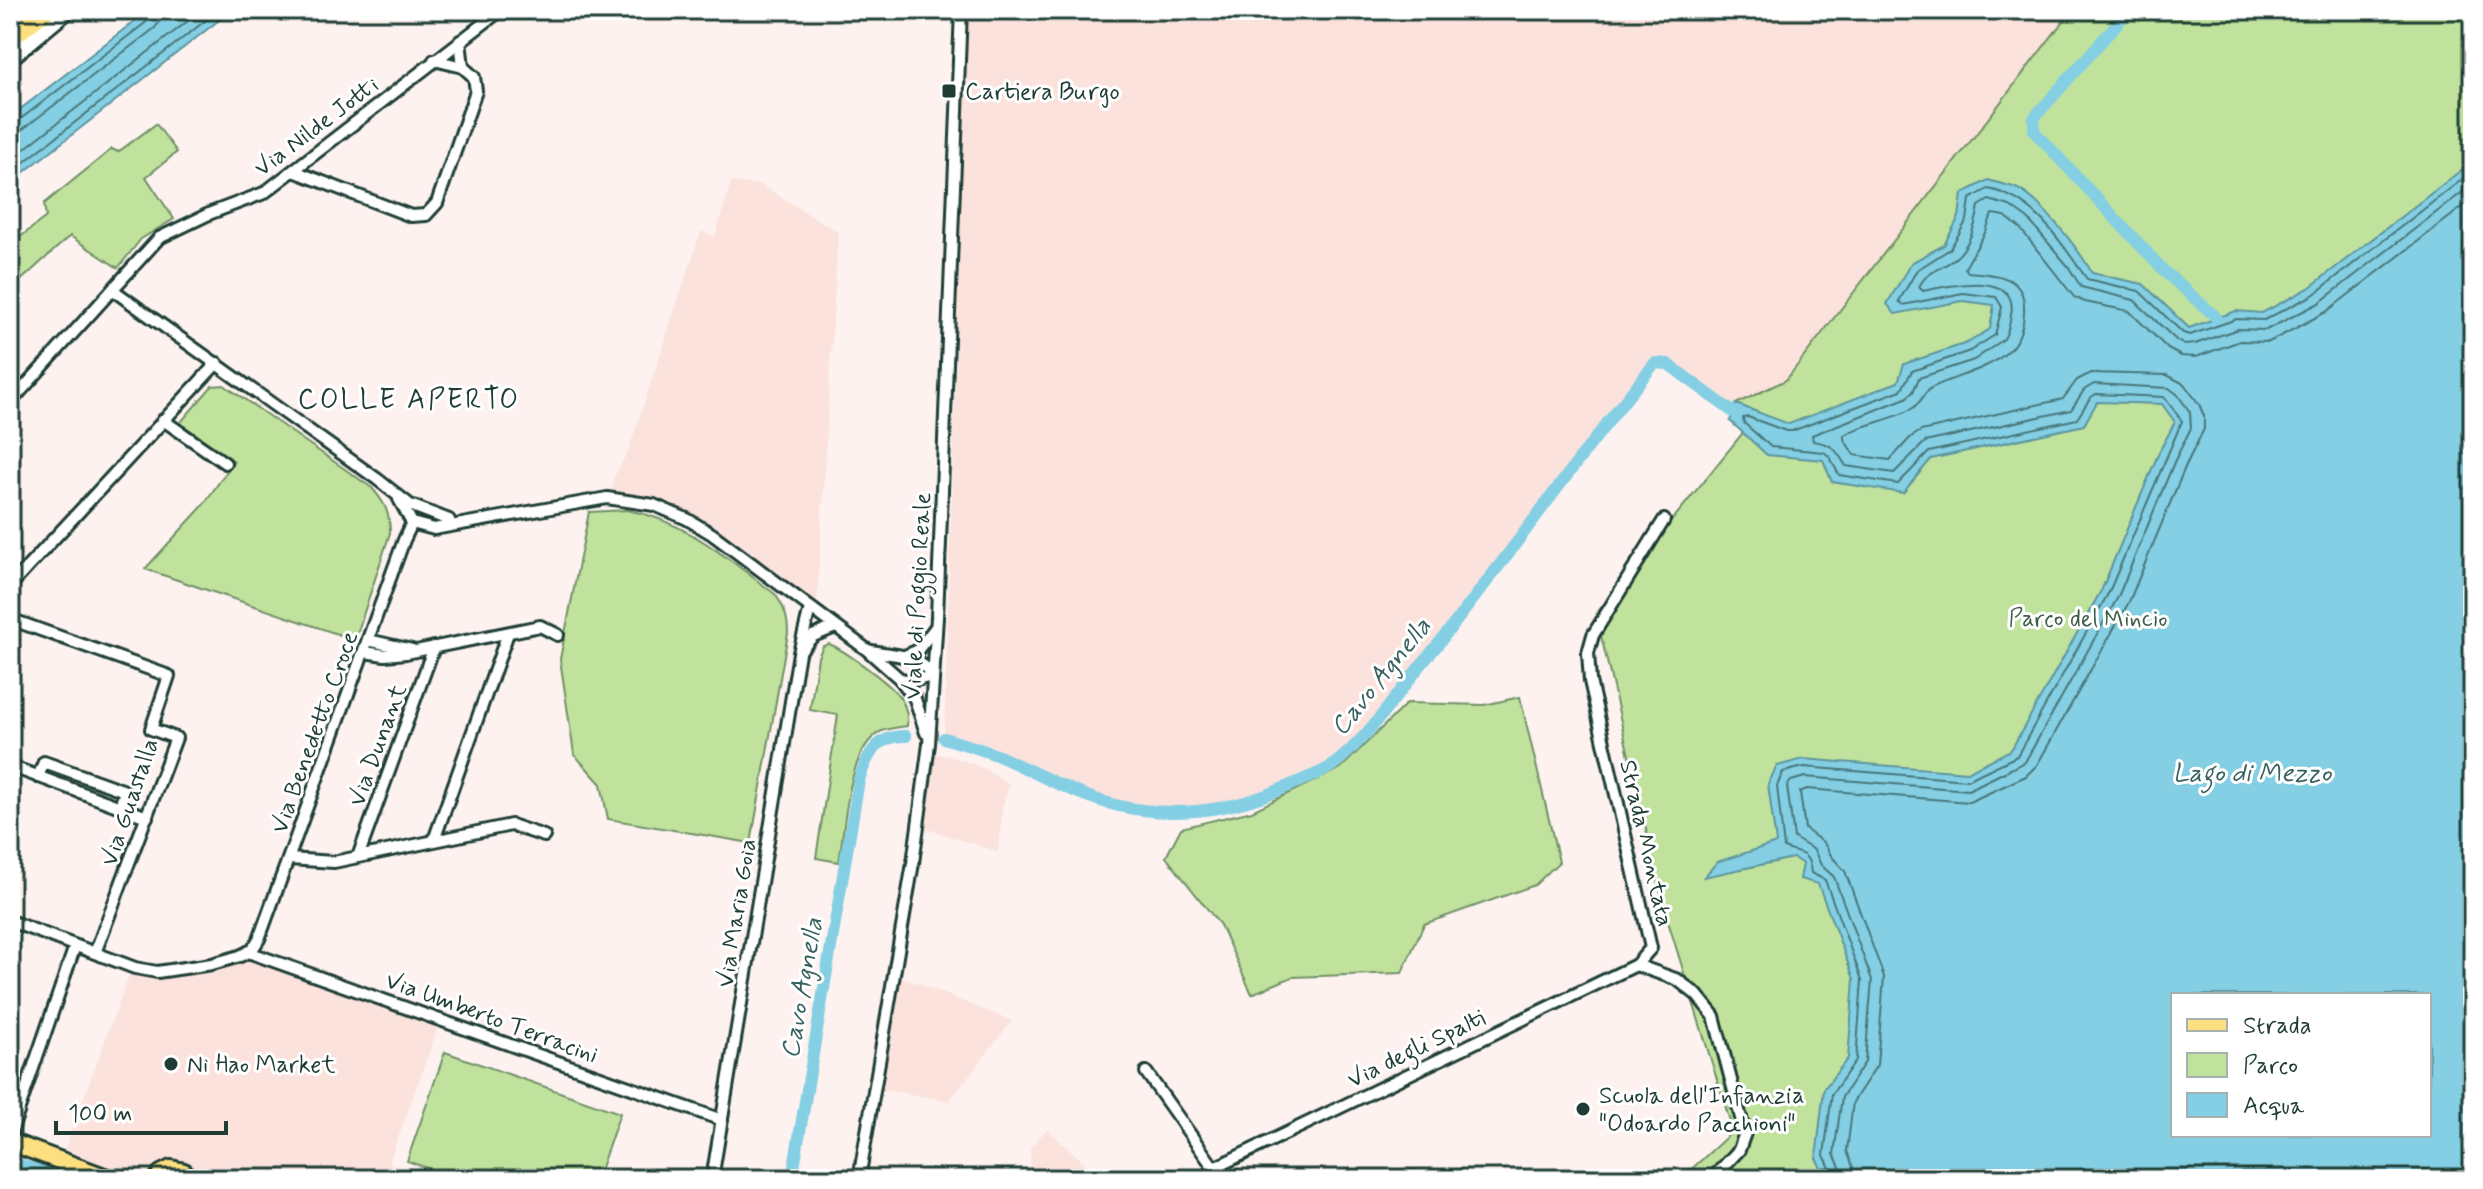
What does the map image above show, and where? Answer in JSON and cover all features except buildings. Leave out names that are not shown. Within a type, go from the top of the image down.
[{"type":"highway","points":[[10,38],[46,10]]},
{"type":"main road","points":[[10,23],[27,10]]},
{"type":"main road","points":[[10,58],[68,10]]},
{"type":"main road","points":[[10,1142],[109,1178],[126,1179]]},
{"type":"main road","points":[[143,1179],[159,1176],[171,1169],[178,1169],[189,1179]]},
{"type":"street","name":"Via Nilde Jotti","points":[[10,403],[159,238],[211,213],[264,193],[501,10]]},
{"type":"street","name":"Viale di Poggio Reale","points":[[859,1179],[913,863],[929,744],[937,627],[961,10]]},
{"type":"street","points":[[460,41],[463,67]]},
{"type":"street","points":[[294,171],[411,216],[426,215],[437,203],[476,91],[474,77],[463,67],[434,60]]},
{"type":"street","points":[[113,290],[386,486],[399,499],[412,523],[434,529],[607,498],[654,505],[700,526],[866,649],[900,679],[920,709],[929,744]]},
{"type":"street","points":[[10,586],[217,363]]},
{"type":"street","points":[[163,420],[225,463]]},
{"type":"street","points":[[399,499],[463,525]]},
{"type":"street","points":[[412,523],[416,518],[434,523],[449,520]]},
{"type":"street","name":"Strada Montata","points":[[1636,965],[1651,948],[1590,681],[1588,653],[1593,635],[1664,520]]},
{"type":"street","name":"Via Benedetto Croce","points":[[248,952],[259,939],[412,523]]},
{"type":"street","name":"Via Maria Goia","points":[[712,1179],[799,653],[810,608]]},
{"type":"street","name":"Via Guastalla","points":[[10,619],[169,676],[151,729],[176,738],[95,953]]},
{"type":"street","points":[[364,652],[385,655],[418,651],[540,626],[558,635]]},
{"type":"street","points":[[799,653],[813,636],[835,627]]},
{"type":"street","points":[[907,655],[917,651],[937,627]]},
{"type":"street","points":[[434,840],[508,633]]},
{"type":"street","points":[[368,640],[418,651]]},
{"type":"street","name":"Via Dunant","points":[[358,857],[434,647]]},
{"type":"street","points":[[866,649],[907,655],[926,666],[933,676],[912,681],[900,679]]},
{"type":"street","points":[[38,777],[44,762],[125,791],[120,807]]},
{"type":"street","points":[[10,766],[147,817]]},
{"type":"street","points":[[289,859],[334,862],[511,825],[544,836]]},
{"type":"street","points":[[10,921],[135,968],[157,972],[212,964],[248,952]]},
{"type":"street","points":[[10,1135],[14,1112],[75,946]]},
{"type":"street","name":"Via Umberto Terracini","points":[[248,952],[722,1120]]},
{"type":"street","points":[[1636,965],[1678,980],[1697,995],[1714,1016],[1745,1133],[1739,1150],[1712,1179]]},
{"type":"street","name":"Via degli Spalti","points":[[1203,1179],[1214,1168],[1636,965]]},
{"type":"street","points":[[1146,1072],[1214,1168],[1226,1179]]},
{"type":"shaded area","name":"Cartiera Burgo","points":[[967,10],[2072,10],[1788,379],[1737,404],[1733,412],[1668,364],[1655,363],[1619,406],[1456,623],[1364,734],[1332,766],[1256,801],[1214,810],[1180,812],[1144,811],[1107,805],[999,756],[944,738]]},
{"type":"shaded area","points":[[731,182],[761,185],[838,232],[817,604],[693,517],[654,500],[612,493],[613,479],[629,449],[701,231],[715,237]]},
{"type":"shaded area","points":[[922,752],[979,766],[1010,784],[1003,804],[998,852],[912,824]]},
{"type":"shaded area","points":[[250,960],[438,1028],[389,1163],[422,1176],[421,1179],[116,1179],[61,1159],[132,967],[151,978],[179,978]]},
{"type":"shaded area","points":[[890,972],[1012,1021],[949,1101],[869,1087]]},
{"type":"shaded area","points":[[1047,1129],[1102,1179],[1030,1179],[1030,1148]]},
{"type":"shaded area","points":[[23,1160],[76,1179],[14,1179]]},
{"type":"green space","name":"Parco del Mincio","points":[[2072,10],[2473,10],[2473,1179],[1686,1179],[1685,1175],[1733,1131],[1666,915],[1596,614],[1759,413],[1736,404],[1786,380]]},
{"type":"green space","points":[[156,124],[177,152],[146,177],[174,219],[141,239],[118,268],[70,236],[18,283],[10,274],[10,245],[46,217],[44,204],[112,149],[118,152]]},
{"type":"green space","points":[[224,385],[372,488],[383,504],[388,514],[390,533],[355,640],[145,569],[201,508],[234,461],[180,423],[212,386]]},
{"type":"green space","points":[[627,510],[668,523],[706,543],[775,594],[785,612],[788,633],[751,843],[608,819],[601,784],[574,754],[560,659],[589,512]]},
{"type":"green space","points":[[829,644],[855,659],[893,690],[903,702],[907,718],[907,726],[882,731],[870,740],[861,753],[850,789],[839,862],[816,858],[838,715],[810,710],[818,657],[823,646]]},
{"type":"green space","points":[[1520,697],[1559,862],[1535,885],[1424,924],[1402,973],[1292,977],[1252,994],[1220,925],[1166,857],[1181,828],[1252,811],[1341,768],[1407,703],[1484,705]]},
{"type":"green space","points":[[445,1052],[620,1113],[597,1179],[458,1179],[407,1161]]},
{"type":"water","points":[[149,10],[232,10],[10,183],[10,117]]},
{"type":"water","name":"Lago di Mezzo","points":[[2473,161],[2473,1179],[1821,1179],[1823,1172],[1816,1158],[1824,1089],[1848,1058],[1854,979],[1818,884],[1800,879],[1803,864],[1793,858],[1704,877],[1717,862],[1776,843],[1768,784],[1777,766],[1803,759],[1967,772],[2011,750],[2102,589],[2159,452],[2175,422],[2162,404],[2097,402],[2084,425],[1931,459],[1903,493],[1832,482],[1823,460],[1767,455],[1730,421],[1736,404],[1789,424],[1898,382],[1904,364],[1967,343],[1990,329],[1994,305],[1963,301],[1895,314],[1887,304],[1911,263],[1944,245],[1959,217],[1962,194],[1988,180],[2018,189],[2038,204],[2079,252],[2092,273],[2143,284],[2189,328],[2236,311],[2262,313],[2309,288]]},
{"type":"waterway","points":[[2129,10],[2034,118],[2034,131],[2166,273],[2216,317]]},
{"type":"waterway","name":"Cavo Agnella","points":[[944,738],[994,754],[1087,796],[1123,807],[1184,812],[1223,807],[1262,797],[1329,767],[1369,731],[1655,363],[1668,364],[1733,412]]},
{"type":"waterway","name":"Cavo Agnella","points":[[792,1179],[859,780],[869,755],[880,743],[906,736]]},
{"type":"waterway","name":"Cavo Agnella","points":[[10,1162],[69,1179]]},
{"type":"place","name":"Cartiera Burgo","points":[[949,91]]},
{"type":"place","name":"Ni Hao Market","points":[[171,1064]]},
{"type":"place","name":"Scuola dell'Infanzia \"Odoardo Pacchioni\"","points":[[1583,1109]]},
{"type":"district","name":"COLLE APERTO","points":[[409,398]]}]
